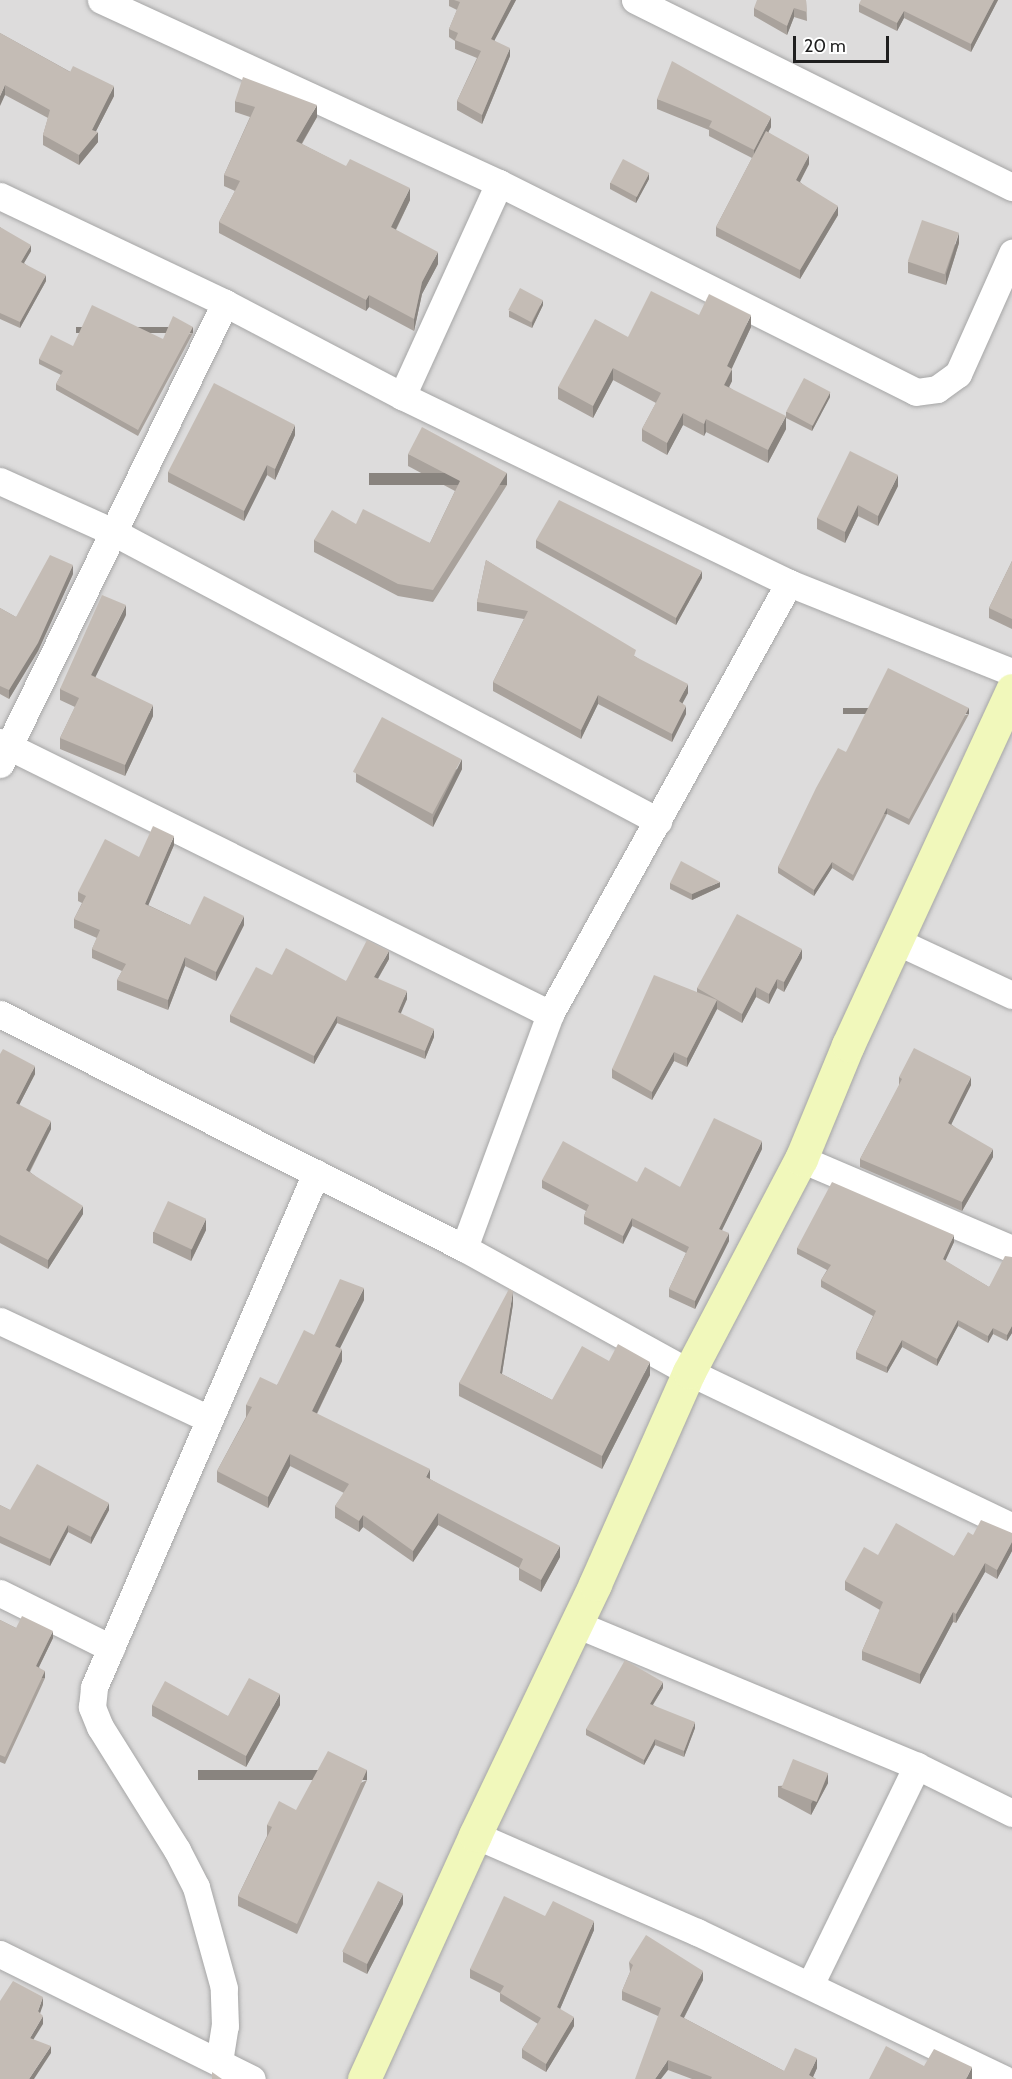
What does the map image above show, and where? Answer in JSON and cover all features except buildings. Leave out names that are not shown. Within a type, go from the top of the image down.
[{"type":"street","points":[[101,0],[499,183],[916,393],[937,389],[958,374],[1012,253]]},
{"type":"street","points":[[635,0],[1012,187]]},
{"type":"street","points":[[402,396],[499,183]]},
{"type":"street","points":[[0,196],[225,303],[402,396],[789,584],[1012,672]]},
{"type":"street","points":[[225,303],[115,533],[3,751],[550,1014]]},
{"type":"street","points":[[0,481],[115,533],[658,821]]},
{"type":"street","points":[[464,1248],[550,1014],[789,584]]},
{"type":"street","points":[[364,2079],[475,1835],[576,1624],[689,1372],[801,1159],[896,941],[1012,690]]},
{"type":"street","points":[[896,941],[1012,995]]},
{"type":"street","points":[[0,1014],[464,1248],[689,1372],[1012,1527]]},
{"type":"street","points":[[801,1159],[1012,1249]]},
{"type":"street","points":[[219,2062],[225,2026],[224,1988],[196,1887],[100,1727],[92,1707],[94,1687],[316,1173]]},
{"type":"street","points":[[0,1321],[209,1419]]},
{"type":"street","points":[[0,1593],[111,1648]]},
{"type":"street","points":[[576,1624],[916,1766],[1012,1813]]},
{"type":"street","points":[[810,1984],[916,1766]]},
{"type":"street","points":[[475,1835],[810,1984],[1004,2079]]},
{"type":"street","points":[[0,1953],[252,2079]]},
{"type":"shaded area","points":[[0,0],[1012,0],[1012,2079],[0,2079]]}]
